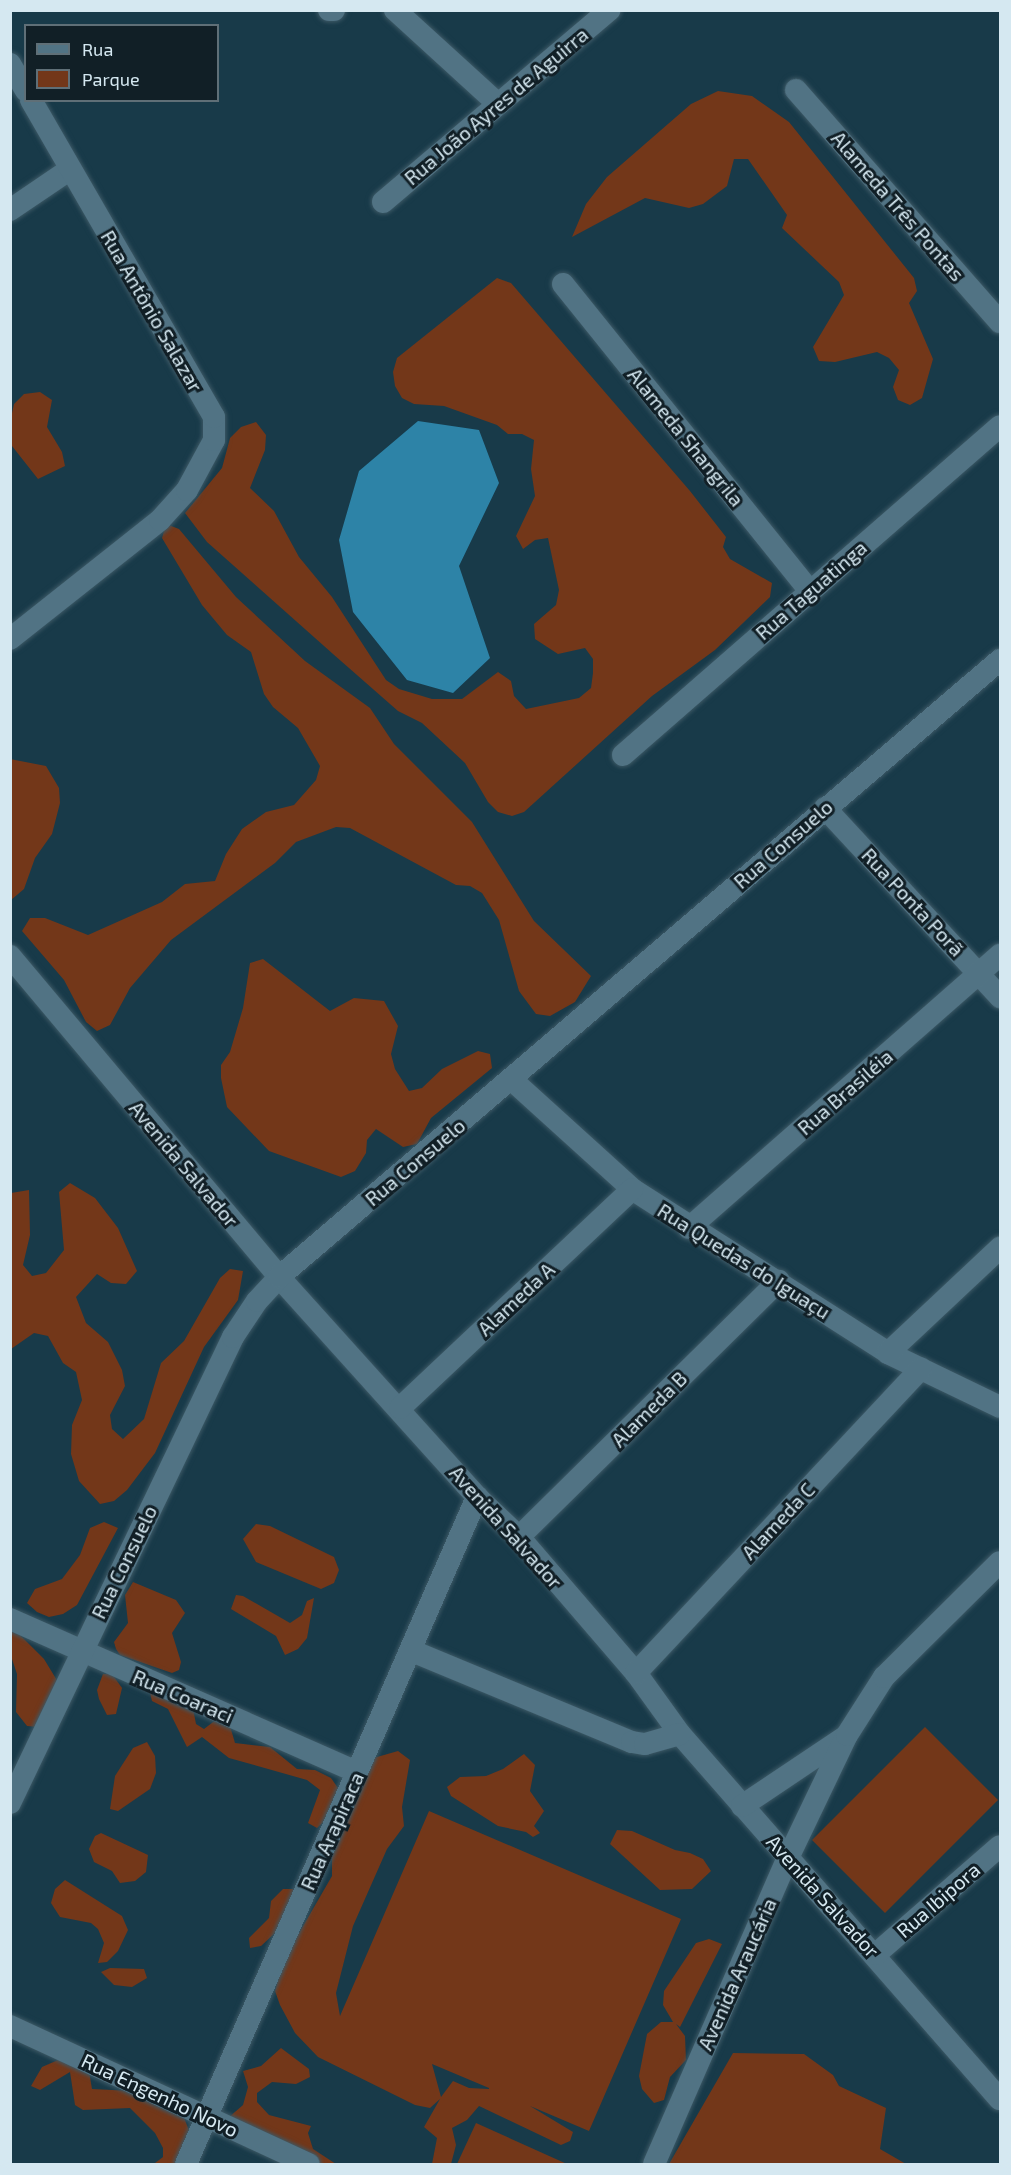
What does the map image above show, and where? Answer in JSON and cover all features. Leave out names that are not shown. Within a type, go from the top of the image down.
[{"type":"street","points":[[329,10],[334,10]]},
{"type":"street","points":[[395,10],[498,104]]},
{"type":"street","name":"Rua João Ayres de Aguirra","points":[[383,202],[609,10]]},
{"type":"street","points":[[10,64],[24,88]]},
{"type":"street","name":"Alameda Três Pontas","points":[[796,90],[1000,322]]},
{"type":"street","name":"Rua Antônio Salazar","points":[[10,639],[160,520],[202,466],[214,440],[214,417],[69,170],[32,102]]},
{"type":"street","points":[[10,210],[69,170]]},
{"type":"street","name":"Alameda Shangrila","points":[[563,284],[810,591]]},
{"type":"street","name":"Rua Taguatinga","points":[[623,755],[1000,426]]},
{"type":"street","name":"Rua Consuelo","points":[[10,1803],[80,1652],[233,1337],[279,1277],[512,1080],[825,807],[1000,660]]},
{"type":"street","name":"Rua Ponta Porã","points":[[825,807],[1000,997]]},
{"type":"street","name":"Rua Brasiléia","points":[[689,1228],[980,975],[1000,955]]},
{"type":"street","name":"Avenida Salvador","points":[[10,956],[279,1277],[400,1408],[477,1497],[519,1537],[636,1674],[680,1734],[788,1858],[876,1954],[1000,2100]]},
{"type":"street","name":"Rua Quedas do Iguaçu","points":[[512,1080],[632,1190],[689,1228],[779,1281],[888,1353],[1000,1407]]},
{"type":"street","name":"Alameda A","points":[[400,1408],[632,1190]]},
{"type":"street","points":[[888,1353],[1000,1248]]},
{"type":"street","name":"Alameda B","points":[[519,1537],[779,1281]]},
{"type":"street","name":"Alameda C","points":[[636,1674],[921,1368]]},
{"type":"street","name":"Rua Arapiraca","points":[[186,2164],[412,1651],[477,1497]]},
{"type":"street","name":"Avenida Araucária","points":[[654,2164],[788,1858],[847,1735],[884,1677],[1000,1562]]},
{"type":"street","name":"Rua Coaraci","points":[[10,1619],[80,1652],[357,1772]]},
{"type":"street","points":[[412,1651],[632,1742],[645,1744],[680,1734]]},
{"type":"street","points":[[742,1806],[847,1735]]},
{"type":"street","name":"Rua Ibipora","points":[[876,1954],[1000,1846]]},
{"type":"street","name":"Rua Engenho Novo","points":[[10,2026],[309,2164]]},
{"type":"green space","points":[[718,91],[752,96],[789,122],[914,278],[917,291],[909,303],[933,359],[922,398],[910,405],[898,400],[893,387],[899,370],[889,358],[877,352],[835,362],[819,361],[813,347],[844,295],[839,282],[782,228],[787,215],[748,159],[734,159],[727,186],[703,204],[689,208],[645,198],[572,237],[586,204],[607,177],[691,104]]},
{"type":"green space","points":[[497,278],[511,283],[690,491],[726,537],[723,547],[730,559],[772,583],[770,597],[715,650],[652,696],[524,812],[512,816],[498,812],[488,802],[465,763],[422,723],[398,711],[333,654],[207,542],[185,513],[222,468],[230,438],[241,427],[256,422],[266,435],[265,450],[250,488],[274,511],[299,557],[332,597],[386,680],[399,689],[432,699],[462,699],[498,672],[511,681],[514,696],[526,709],[579,698],[591,688],[593,673],[593,659],[585,648],[558,654],[535,639],[534,624],[556,605],[559,590],[548,538],[535,540],[523,549],[516,536],[535,496],[531,469],[534,440],[522,434],[508,434],[497,425],[444,406],[414,404],[402,398],[395,386],[393,372],[397,358]]},
{"type":"green space","points":[[40,392],[52,400],[47,427],[62,452],[65,466],[38,479],[12,446],[10,422],[14,404],[24,394]]},
{"type":"green space","points":[[166,524],[179,529],[236,597],[305,661],[370,708],[394,744],[472,822],[534,921],[591,976],[575,1002],[550,1016],[536,1014],[519,991],[499,920],[482,893],[470,886],[456,885],[350,828],[336,827],[296,842],[275,863],[171,940],[130,988],[110,1025],[97,1031],[86,1022],[64,980],[22,931],[30,918],[45,918],[88,935],[162,902],[185,884],[215,881],[226,854],[242,829],[266,812],[294,805],[316,780],[320,766],[298,728],[273,707],[264,694],[251,652],[227,635],[202,605],[162,538]]},
{"type":"green space","points":[[10,759],[46,766],[59,788],[60,803],[52,834],[35,858],[24,889],[11,900]]},
{"type":"green space","points":[[263,959],[330,1011],[354,998],[384,1001],[398,1026],[391,1054],[395,1069],[409,1091],[422,1088],[442,1069],[478,1051],[490,1054],[492,1068],[431,1118],[417,1144],[403,1147],[376,1129],[367,1140],[366,1153],[355,1171],[341,1177],[269,1151],[227,1107],[221,1078],[221,1065],[230,1052],[243,1008],[250,963]]},
{"type":"green space","points":[[70,1183],[95,1198],[118,1228],[137,1271],[126,1284],[111,1283],[97,1274],[76,1297],[86,1323],[108,1342],[122,1370],[125,1386],[110,1415],[112,1429],[123,1439],[144,1419],[161,1363],[184,1341],[220,1278],[230,1269],[243,1271],[238,1300],[204,1347],[155,1453],[127,1490],[114,1501],[100,1504],[79,1481],[71,1454],[72,1425],[82,1400],[76,1372],[63,1363],[48,1336],[34,1333],[11,1349],[11,1193],[29,1190],[30,1235],[23,1265],[32,1276],[46,1273],[64,1250],[59,1192]]},
{"type":"green space","points":[[104,1522],[118,1528],[77,1605],[63,1614],[49,1617],[37,1612],[27,1603],[35,1589],[62,1579],[80,1555],[90,1528]]},
{"type":"green space","points":[[256,1524],[270,1526],[334,1557],[339,1570],[334,1583],[321,1589],[256,1562],[243,1539]]},
{"type":"green space","points":[[133,1582],[176,1600],[185,1613],[172,1633],[181,1662],[179,1670],[172,1673],[120,1655],[116,1649],[114,1642],[128,1623],[125,1595]]},
{"type":"green space","points":[[236,1595],[243,1596],[290,1623],[302,1615],[307,1601],[314,1598],[307,1638],[298,1649],[285,1655],[276,1636],[231,1609]]},
{"type":"green space","points":[[10,1631],[19,1634],[44,1659],[58,1682],[37,1727],[27,1726],[16,1712],[17,1674],[11,1656]]},
{"type":"green space","points":[[103,1674],[112,1674],[122,1688],[116,1714],[107,1715],[99,1699],[97,1690]]},
{"type":"green space","points":[[150,1693],[193,1708],[196,1724],[204,1729],[217,1719],[230,1726],[235,1743],[270,1747],[297,1769],[315,1770],[331,1778],[340,1791],[331,1815],[317,1828],[308,1823],[320,1790],[307,1780],[229,1758],[202,1737],[187,1747],[168,1709],[152,1701]]},
{"type":"green space","points":[[925,1727],[998,1800],[885,1913],[812,1840]]},
{"type":"green space","points":[[147,1742],[155,1756],[156,1773],[150,1789],[118,1811],[110,1809],[115,1776],[133,1748]]},
{"type":"green space","points":[[398,1751],[410,1760],[402,1807],[404,1826],[387,1849],[353,1926],[336,1993],[340,2016],[429,1811],[681,1919],[589,2131],[530,2106],[573,2132],[570,2141],[561,2145],[479,2106],[467,2120],[452,2128],[456,2145],[451,2164],[432,2164],[437,2138],[424,2127],[440,2099],[430,2108],[415,2105],[318,2057],[295,2033],[275,1991],[284,1959],[332,1876],[332,1849],[370,1759]],"holes":[[[432,2064],[489,2088],[469,2088],[453,2081],[441,2097]]]},
{"type":"green space","points":[[524,1754],[535,1765],[530,1791],[544,1811],[534,1826],[540,1833],[533,1837],[526,1832],[498,1826],[451,1796],[447,1787],[460,1777],[486,1776],[503,1769]]},
{"type":"green space","points":[[617,1830],[632,1831],[675,1850],[690,1853],[703,1859],[711,1871],[692,1889],[660,1890],[610,1844]]},
{"type":"green space","points":[[101,1833],[148,1855],[146,1872],[135,1881],[120,1883],[112,1871],[94,1862],[89,1849],[95,1836]]},
{"type":"green space","points":[[65,1880],[122,1916],[128,1930],[118,1951],[107,1962],[98,1963],[104,1943],[98,1929],[91,1923],[60,1917],[51,1903],[55,1889]]},
{"type":"green space","points":[[283,1889],[293,1889],[298,1897],[275,1933],[261,1946],[250,1948],[249,1938],[269,1918],[271,1901]]},
{"type":"green space","points":[[709,1939],[722,1944],[680,2027],[676,2024],[685,2036],[686,2060],[670,2077],[664,2100],[654,2103],[642,2089],[639,2076],[647,2034],[661,2022],[673,2022],[663,2005],[664,1991],[696,1943]]},
{"type":"green space","points":[[110,1968],[144,1969],[147,1978],[132,1987],[114,1985],[101,1972]]},
{"type":"green space","points":[[281,2048],[309,2069],[310,2077],[296,2084],[272,2082],[257,2093],[257,2102],[269,2115],[311,2126],[308,2133],[313,2149],[336,2164],[318,2164],[228,2118],[243,2105],[248,2087],[243,2071],[261,2066]]},
{"type":"green space","points":[[733,2053],[804,2054],[833,2075],[839,2086],[886,2108],[880,2149],[906,2164],[669,2164]]},
{"type":"green space","points":[[58,2060],[89,2071],[92,2089],[133,2091],[183,2115],[190,2133],[184,2164],[128,2164],[155,2163],[163,2157],[163,2148],[155,2133],[130,2108],[83,2110],[75,2105],[70,2072],[40,2090],[31,2086],[42,2067]]},
{"type":"green space","points":[[476,2123],[567,2164],[457,2164]]},
{"type":"water","points":[[418,421],[479,430],[499,483],[459,566],[490,658],[453,693],[407,680],[353,612],[339,540],[359,471]]}]
